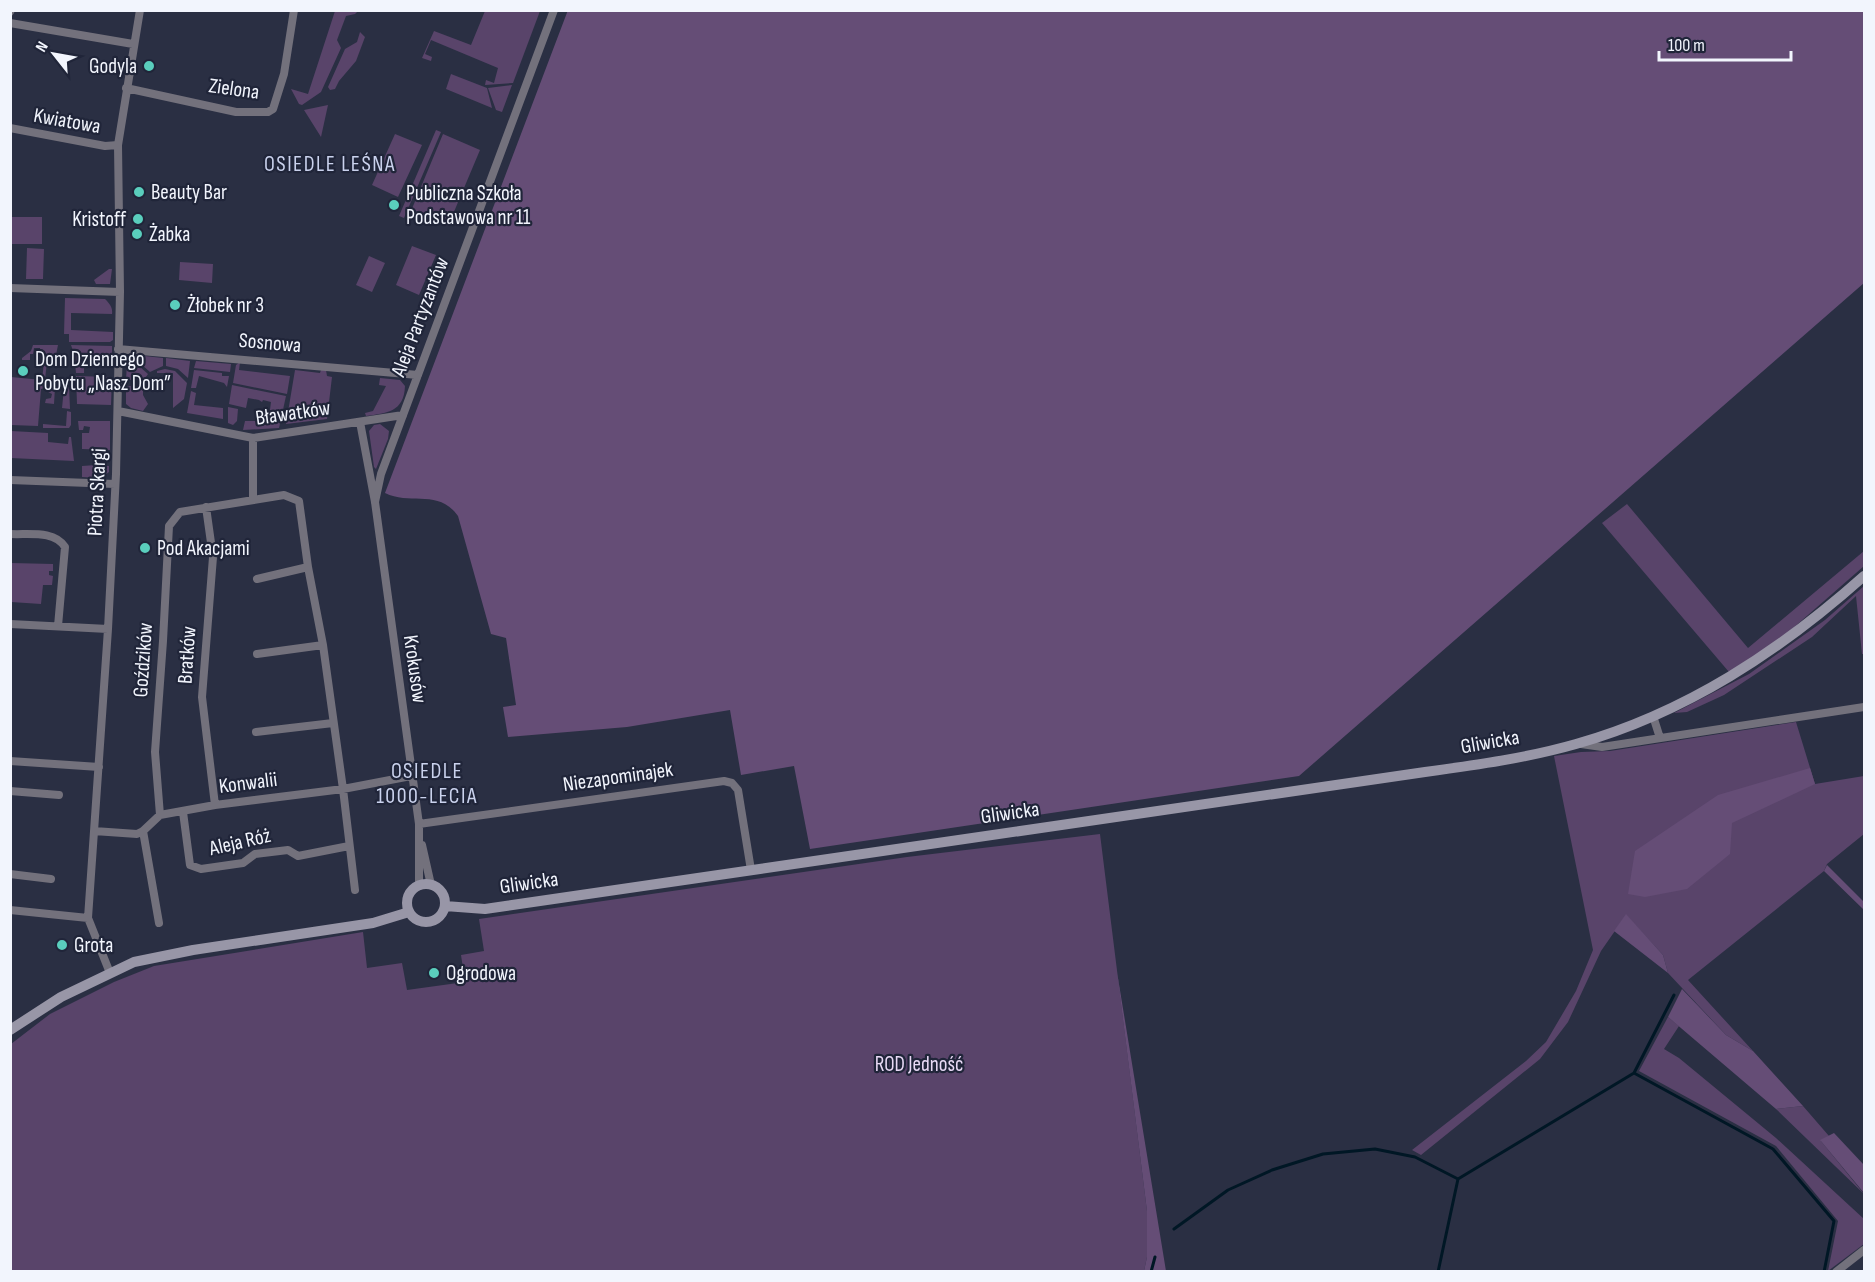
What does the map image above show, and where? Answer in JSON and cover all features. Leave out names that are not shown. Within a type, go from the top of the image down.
[{"type":"main road","name":"Gliwicka","points":[[445,906],[485,909],[1527,756],[1578,743],[1653,716],[1710,688],[1764,657],[1814,619],[1864,576]]},
{"type":"main road","points":[[425,886],[442,894],[445,906],[438,918],[427,922],[416,920],[409,912],[408,896],[415,888],[425,886]]},
{"type":"main road","points":[[10,1030],[61,997],[134,962],[152,957],[373,924],[409,912]]},
{"type":"street","name":"Piotra Skargi","points":[[110,973],[88,918],[108,629],[118,411],[120,292],[118,145],[140,10]]},
{"type":"street","name":"Zielona","points":[[126,88],[236,112],[268,112],[273,109],[284,74],[294,10]]},
{"type":"street","name":"Aleja Partyzantów","points":[[375,502],[381,474],[554,10]]},
{"type":"street","points":[[10,23],[133,44]]},
{"type":"street","name":"Kwiatowa","points":[[10,128],[105,147],[118,145]]},
{"type":"street","points":[[10,288],[120,292]]},
{"type":"street","name":"Sosnowa","points":[[118,349],[418,375]]},
{"type":"street","name":"Bławatków","points":[[118,411],[252,438],[403,415]]},
{"type":"street","name":"Krokusów","points":[[360,422],[375,502],[419,824],[425,886]]},
{"type":"street","points":[[252,438],[253,500]]},
{"type":"street","points":[[10,480],[115,484]]},
{"type":"street","points":[[206,507],[284,495],[299,501],[308,567],[323,645],[355,890]]},
{"type":"street","name":"Goździków","points":[[160,815],[155,752],[169,526],[180,512],[206,507]]},
{"type":"street","name":"Bratków","points":[[206,507],[213,557],[202,697],[215,805]]},
{"type":"street","points":[[10,534],[52,536],[64,547],[58,626]]},
{"type":"street","points":[[257,579],[308,567]]},
{"type":"street","points":[[10,624],[108,629]]},
{"type":"street","points":[[257,654],[323,645]]},
{"type":"street","name":"Gliwicka","points":[[1578,743],[1602,747],[1864,707]]},
{"type":"street","points":[[1653,716],[1660,738]]},
{"type":"street","points":[[256,732],[333,723]]},
{"type":"street","points":[[10,761],[99,767]]},
{"type":"street","name":"Konwalii","points":[[160,815],[215,805],[343,789],[411,776]]},
{"type":"street","name":"Niezapominajek","points":[[419,824],[724,781],[732,783],[738,790],[751,870]]},
{"type":"street","points":[[10,791],[59,795]]},
{"type":"street","name":"Aleja Róż","points":[[183,812],[190,865],[201,869],[243,863],[255,854],[288,850],[298,856],[349,846]]},
{"type":"street","points":[[94,831],[137,834],[160,815]]},
{"type":"street","points":[[143,831],[159,924]]},
{"type":"street","points":[[10,874],[51,879]]},
{"type":"street","points":[[10,910],[88,918]]},
{"type":"street","points":[[1836,1272],[1864,1250]]},
{"type":"green space","points":[[335,11],[358,11],[346,16],[337,40],[341,48],[321,92],[302,105],[299,104],[291,89],[308,94]]},
{"type":"green space","points":[[485,11],[540,11],[513,83],[485,85],[486,80],[494,83],[498,68],[431,40],[425,54],[432,57],[431,61],[422,58],[434,31],[471,45]]},
{"type":"green space","points":[[360,32],[365,37],[356,61],[335,89],[330,90],[328,87],[345,49],[357,42]]},
{"type":"green space","points":[[451,74],[487,88],[492,108],[446,89]]},
{"type":"green space","points":[[512,85],[502,112],[496,110],[488,88]]},
{"type":"green space","points":[[328,105],[321,137],[304,110]]},
{"type":"green space","points":[[436,130],[441,132],[404,218],[399,216]]},
{"type":"green space","points":[[395,134],[422,145],[398,197],[372,185]]},
{"type":"green space","points":[[443,134],[480,150],[448,226],[411,211]]},
{"type":"green space","points":[[11,217],[42,217],[42,244],[11,244]]},
{"type":"green space","points":[[412,246],[436,255],[419,295],[396,285]]},
{"type":"green space","points":[[27,248],[44,249],[43,279],[26,279]]},
{"type":"green space","points":[[369,256],[385,263],[372,292],[356,285]]},
{"type":"green space","points":[[180,262],[213,264],[212,283],[179,280]]},
{"type":"green space","points":[[112,269],[110,284],[96,284],[94,280]]},
{"type":"green space","points":[[65,298],[105,299],[111,307],[112,314],[71,313],[71,330],[113,332],[113,340],[110,342],[69,342],[69,334],[64,334]]},
{"type":"green space","points":[[33,345],[58,345],[56,355],[40,355],[40,348],[34,348],[33,354],[30,354],[30,360],[22,360],[31,351]]},
{"type":"green space","points":[[71,345],[112,346],[112,361],[84,360],[84,373],[76,373]]},
{"type":"green space","points":[[135,355],[163,358],[163,366],[150,372],[133,357]]},
{"type":"green space","points":[[166,358],[190,361],[188,378],[178,369],[166,366]]},
{"type":"green space","points":[[131,359],[148,374],[144,380],[126,380],[127,363]]},
{"type":"green space","points":[[196,361],[231,364],[230,372],[194,368]]},
{"type":"green space","points":[[44,362],[47,362],[44,388],[41,389],[38,426],[11,425],[11,377],[42,380]]},
{"type":"green space","points":[[240,362],[239,370],[290,376],[287,394],[233,383],[236,365]]},
{"type":"green space","points":[[165,369],[175,371],[187,383],[184,399],[173,408],[173,373],[157,373]]},
{"type":"green space","points":[[194,370],[229,376],[227,387],[224,383],[199,376],[196,388],[191,388]]},
{"type":"green space","points":[[295,370],[320,373],[321,370],[326,370],[327,376],[332,377],[327,419],[286,424]]},
{"type":"green space","points":[[76,376],[112,377],[111,405],[77,404]]},
{"type":"green space","points":[[380,378],[400,380],[405,386],[404,395],[393,410],[366,416],[365,413],[373,411],[386,386],[379,385]]},
{"type":"green space","points":[[47,384],[69,385],[70,409],[62,408],[64,388],[55,387],[54,404],[45,403],[52,394],[46,391]]},
{"type":"green space","points":[[232,385],[286,396],[279,428],[243,430],[245,421],[259,421],[259,423],[268,425],[271,402],[248,398],[246,408],[229,404]]},
{"type":"green space","points":[[126,386],[143,386],[143,395],[148,404],[143,411],[126,404]]},
{"type":"green space","points":[[191,391],[196,393],[194,405],[223,408],[223,419],[187,413]]},
{"type":"green space","points":[[228,407],[238,409],[237,421],[233,425],[228,423]]},
{"type":"green space","points":[[67,411],[71,412],[69,428],[43,428],[43,424],[66,426]]},
{"type":"green space","points":[[78,421],[110,421],[110,450],[82,449],[82,433],[89,433],[90,427],[84,426],[83,430],[79,430]]},
{"type":"green space","points":[[380,424],[389,431],[376,469],[369,431],[374,425]]},
{"type":"green space","points":[[11,431],[48,433],[48,442],[68,444],[69,437],[71,437],[74,461],[11,458]]},
{"type":"green space","points":[[82,466],[109,466],[109,472],[101,478],[82,477]]},
{"type":"green space","points":[[1627,504],[1748,648],[1864,551],[1864,566],[1777,642],[1729,672],[1602,523]]},
{"type":"green space","points":[[11,563],[53,564],[53,571],[49,571],[49,575],[53,576],[52,585],[43,585],[41,604],[11,602]]},
{"type":"green space","points":[[1864,586],[1864,654],[1862,654],[1856,596],[1812,637],[1724,695],[1687,712],[1674,713],[1749,674],[1825,620]]},
{"type":"green space","points":[[1796,722],[1815,784],[1864,776],[1864,834],[1827,864],[1824,871],[1688,980],[1753,1051],[1726,1035],[1668,973],[1663,955],[1626,915],[1601,951],[1568,1022],[1540,1059],[1421,1155],[1412,1150],[1526,1061],[1546,1042],[1576,991],[1593,950],[1554,756],[1610,751]]},
{"type":"green space","name":"ROD Jedność","points":[[1100,834],[1147,1211],[1147,1257],[1144,1271],[11,1272],[11,1044],[50,1014],[114,982],[154,966],[363,932],[367,968],[402,963],[407,990],[465,982],[461,955],[484,951],[479,919],[907,857]]},
{"type":"green space","points":[[1668,1017],[1679,1026],[1664,1049],[1679,1058],[1776,1138],[1864,1219],[1864,1244],[1828,1271],[1838,1221],[1776,1146],[1639,1071]]},
{"type":"green space","points":[[1803,1106],[1829,1136],[1821,1141],[1864,1194],[1776,1109]]},
{"type":"shaded area","points":[[568,10],[1864,11],[1864,283],[1299,776],[810,849],[794,766],[741,775],[730,710],[627,727],[508,737],[503,707],[516,705],[506,638],[491,634],[458,516],[442,502],[395,497],[385,493]]},
{"type":"shaded area","points":[[1810,768],[1815,784],[1732,823],[1730,854],[1687,889],[1645,897],[1628,894],[1635,851],[1718,795]]},
{"type":"shaded area","points":[[1827,865],[1864,902],[1864,910],[1824,871]]},
{"type":"shaded area","points":[[1626,914],[1663,955],[1668,973],[1614,931]]},
{"type":"shaded area","points":[[1117,972],[1166,1271],[1144,1271],[1147,1257],[1147,1211]]},
{"type":"shaded area","points":[[1682,989],[1726,1035],[1753,1051],[1803,1106],[1776,1109],[1668,1017]]},
{"type":"shaded area","points":[[1834,1133],[1864,1165],[1864,1193],[1820,1140]]},
{"type":"waterway","points":[[1634,1073],[1674,995]]},
{"type":"waterway","points":[[1438,1272],[1458,1179],[1634,1073],[1773,1149],[1834,1221],[1824,1272]]},
{"type":"waterway","points":[[1174,1229],[1228,1190],[1272,1170],[1323,1154],[1375,1149],[1415,1157],[1458,1179]]},
{"type":"waterway","points":[[1151,1272],[1155,1257]]},
{"type":"place","name":"Godyla","points":[[149,66]]},
{"type":"place","name":"Beauty Bar","points":[[139,192]]},
{"type":"place","name":"Publiczna Szkoła Podstawowa nr 11","points":[[394,205]]},
{"type":"place","name":"Kristoff","points":[[138,219]]},
{"type":"place","name":"Żabka","points":[[137,234]]},
{"type":"place","name":"Żłobek nr 3","points":[[175,305]]},
{"type":"place","name":"Dom Dziennego Pobytu „Nasz Dom”","points":[[23,371]]},
{"type":"place","name":"Pod Akacjami","points":[[145,548]]},
{"type":"place","name":"Grota","points":[[62,945]]},
{"type":"place","name":"Ogrodowa","points":[[434,973]]},
{"type":"district","name":"OSIEDLE LEŚNA","points":[[330,164]]},
{"type":"district","name":"OSIEDLE 1000-LECIA","points":[[427,784]]}]
